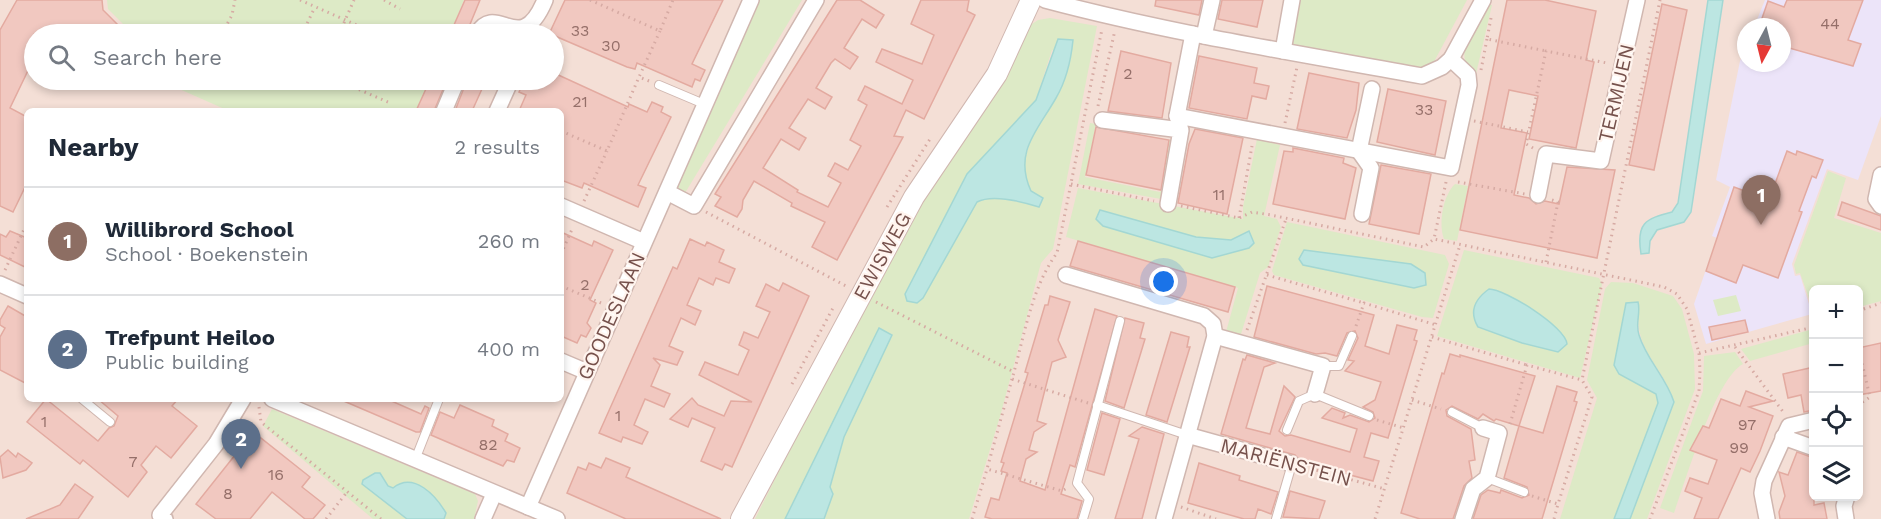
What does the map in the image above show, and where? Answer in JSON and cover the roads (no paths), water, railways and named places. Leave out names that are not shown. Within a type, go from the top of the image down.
[{"type":"street","points":[[532,24],[545,0]]},
{"type":"street","name":"GOODESLAAN","points":[[528,507],[751,0]]},
{"type":"street","points":[[667,192],[694,206],[816,0]]},
{"type":"street","name":"EWISWEG","points":[[741,519],[929,171],[997,74],[1031,0]]},
{"type":"street","points":[[1045,0],[1199,35],[1422,76],[1442,68],[1451,59],[1488,6]]},
{"type":"street","points":[[1168,204],[1179,123],[1199,35],[1212,0]]},
{"type":"street","points":[[1283,51],[1292,0]]},
{"type":"street","name":"TERMIJEN","points":[[1538,195],[1546,154],[1601,161],[1637,0]]},
{"type":"street","points":[[1100,114],[1255,131],[1359,151],[1448,174],[1469,85],[1468,75],[1451,59]]},
{"type":"street","points":[[1362,214],[1371,168],[1359,151],[1372,89]]},
{"type":"street","points":[[445,108],[453,90]]},
{"type":"street","points":[[498,108],[506,90]]},
{"type":"street","points":[[1881,175],[1876,199],[1881,206]]},
{"type":"street","points":[[564,207],[644,242]]},
{"type":"street","points":[[1066,275],[1204,316],[1213,324],[1215,336],[1164,519]]},
{"type":"street","points":[[2,278],[24,294]]},
{"type":"street","points":[[1215,336],[1323,366],[1315,394]]},
{"type":"street","points":[[564,362],[586,372]]},
{"type":"street","points":[[160,518],[216,444],[241,402]]},
{"type":"street","points":[[279,402],[557,519]]},
{"type":"street","points":[[1767,519],[1762,493],[1788,431],[1809,422]]},
{"type":"street","points":[[1463,519],[1473,489],[1486,478],[1499,433],[1483,428]]},
{"type":"street","points":[[1788,431],[1812,447]]},
{"type":"street","name":"MARIËNSTEIN","points":[[1187,435],[1292,464]]},
{"type":"street","points":[[483,519],[494,494]]},
{"type":"street","points":[[1846,501],[1846,519]]},
{"type":"lane","points":[[659,85],[704,104]]},
{"type":"lane","points":[[1083,519],[1089,499],[1077,483],[1120,321]]},
{"type":"lane","points":[[1323,366],[1339,366],[1352,336]]},
{"type":"lane","points":[[1287,430],[1299,402],[1315,394],[1370,416]]},
{"type":"lane","points":[[86,402],[110,422]]},
{"type":"lane","points":[[415,460],[438,402]]},
{"type":"lane","points":[[1097,405],[1187,435]]},
{"type":"lane","points":[[1452,412],[1483,428]]},
{"type":"lane","points":[[1276,519],[1292,464]]},
{"type":"lane","points":[[1486,478],[1524,492]]},
{"type":"water","points":[[1708,0],[1723,0],[1691,212],[1684,222],[1657,230],[1650,241],[1649,253],[1641,254],[1640,235],[1644,224],[1655,217],[1672,212],[1678,203]]},
{"type":"water","points":[[1058,39],[1073,40],[1068,70],[1060,91],[1035,131],[1026,153],[1026,177],[1031,191],[1043,198],[1039,207],[999,199],[977,202],[923,298],[917,303],[907,301],[905,294],[967,174],[1036,100]]},
{"type":"water","points":[[1100,210],[1196,237],[1231,240],[1249,231],[1254,243],[1249,248],[1212,258],[1103,226],[1096,219]]},
{"type":"water","points":[[1304,250],[1411,264],[1425,273],[1426,285],[1414,288],[1303,265],[1299,259]]},
{"type":"water","points":[[1489,289],[1508,295],[1534,310],[1557,328],[1567,344],[1558,352],[1522,343],[1478,327],[1474,316],[1475,306],[1480,297]]},
{"type":"water","points":[[1638,302],[1638,327],[1642,344],[1674,402],[1630,519],[1614,519],[1658,403],[1656,394],[1619,374],[1614,365],[1626,303]]},
{"type":"water","points":[[879,328],[892,335],[844,437],[830,487],[833,494],[824,519],[785,519]]},
{"type":"water","points":[[375,473],[380,473],[388,486],[393,488],[401,483],[409,482],[424,488],[442,506],[446,513],[444,519],[407,519],[362,484],[363,480]]},
{"type":"place","name":"Willibrord School","points":[[1761,225]]},
{"type":"place","name":"Trefpunt Heiloo","points":[[241,469]]}]
